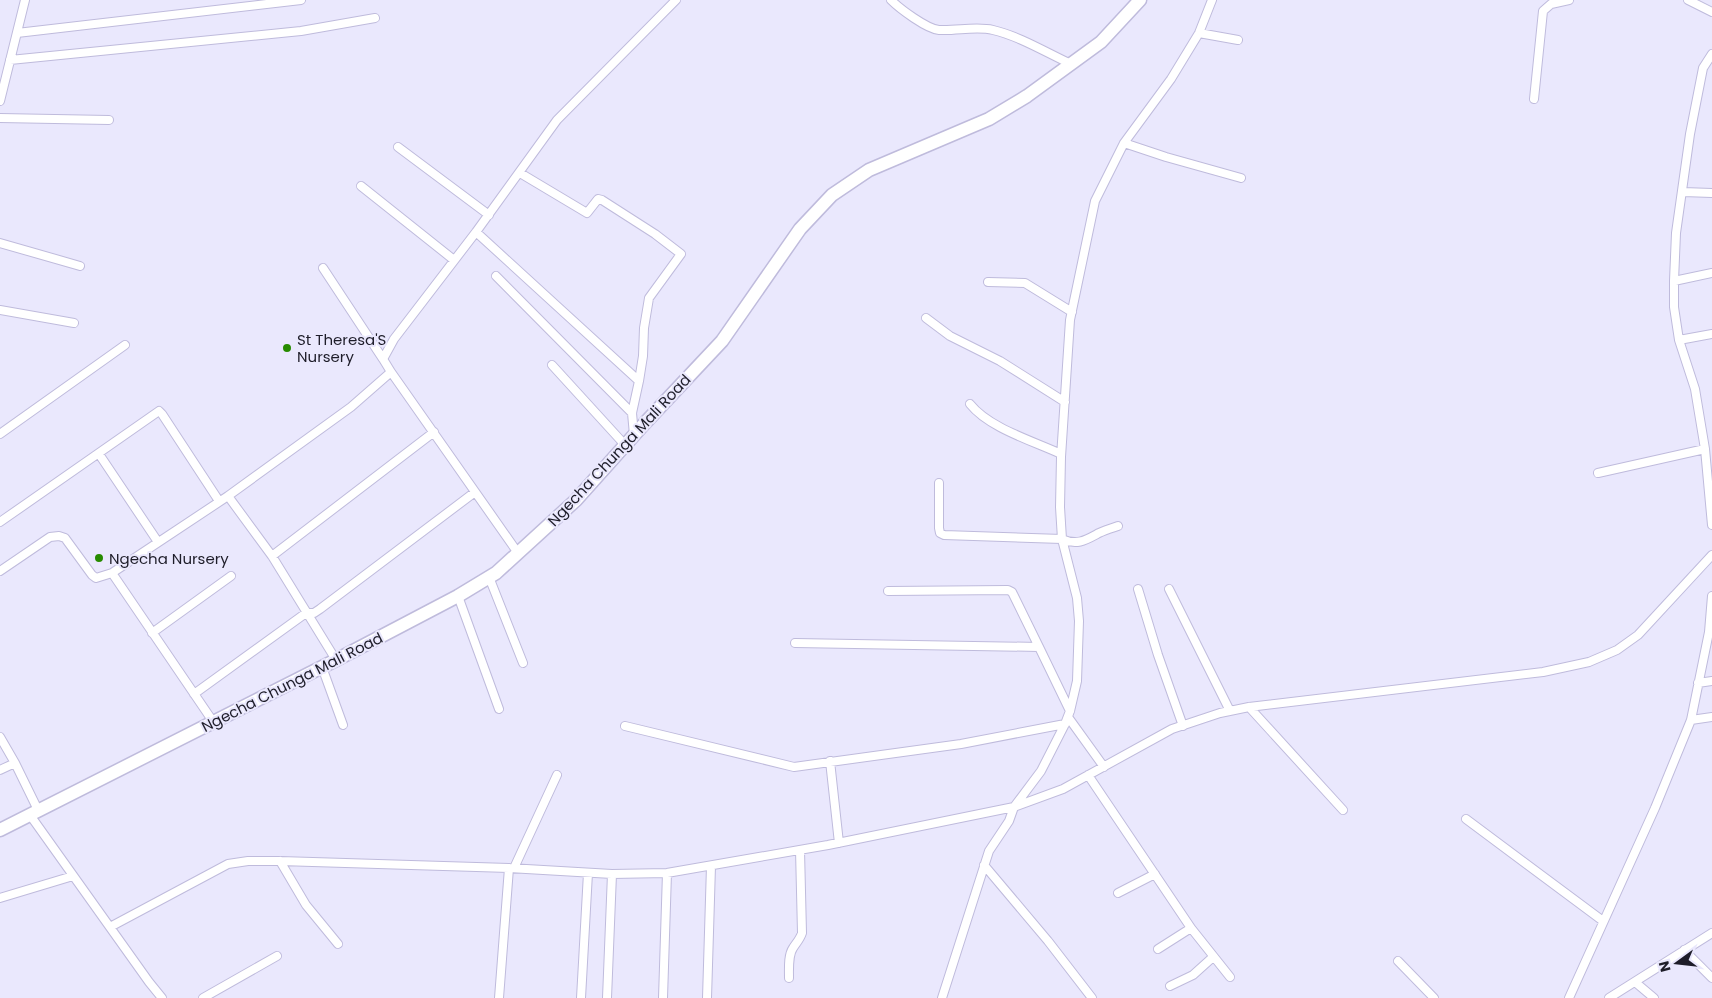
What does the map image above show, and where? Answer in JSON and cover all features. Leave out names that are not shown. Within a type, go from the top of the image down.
[{"type":"main road","name":"Ngecha Chunga Mali Road","points":[[0,830],[336,660],[458,596],[489,577],[576,500],[722,341],[800,229],[832,195],[869,170],[988,119],[1027,96],[1101,42],[1140,0]]},
{"type":"street","points":[[0,101],[3,73],[10,60],[25,0]]},
{"type":"street","points":[[17,33],[301,0]]},
{"type":"street","points":[[383,359],[394,339],[520,173],[557,120],[676,0]]},
{"type":"street","points":[[891,0],[905,13],[934,29],[993,30],[1071,64]]},
{"type":"street","points":[[942,998],[989,851],[1009,821],[1014,807],[1041,771],[1068,718],[1077,681],[1079,622],[1076,598],[1062,539],[1060,507],[1061,454],[1072,312],[1095,201],[1124,142],[1171,79],[1199,33],[1212,0]]},
{"type":"street","points":[[1534,100],[1543,11],[1547,6],[1569,0]]},
{"type":"street","points":[[1688,0],[1712,12]]},
{"type":"street","points":[[10,60],[301,31],[375,18]]},
{"type":"street","points":[[1199,33],[1238,40]]},
{"type":"street","points":[[1712,54],[1703,68],[1690,134],[1676,234],[1674,281],[1674,307],[1679,340],[1695,389],[1705,450],[1712,525]]},
{"type":"street","points":[[0,118],[110,120]]},
{"type":"street","points":[[1124,142],[1166,157],[1241,178]]},
{"type":"street","points":[[398,147],[489,214]]},
{"type":"street","points":[[520,173],[587,213],[598,199],[602,200],[655,234],[681,254],[649,298],[644,328],[643,356],[632,413],[630,440]]},
{"type":"street","points":[[361,186],[454,260]]},
{"type":"street","points":[[1683,192],[1712,193]]},
{"type":"street","points":[[476,232],[639,381]]},
{"type":"street","points":[[0,243],[80,266]]},
{"type":"street","points":[[323,268],[391,372],[518,553]]},
{"type":"street","points":[[1674,281],[1712,273]]},
{"type":"street","points":[[496,276],[632,413]]},
{"type":"street","points":[[988,282],[1025,283],[1072,312]]},
{"type":"street","points":[[0,310],[74,323]]},
{"type":"street","points":[[926,318],[950,336],[1000,361],[1065,402]]},
{"type":"street","points":[[1679,340],[1712,334]]},
{"type":"street","points":[[0,434],[125,345]]},
{"type":"street","points":[[552,365],[630,440]]},
{"type":"street","points":[[0,571],[50,537],[59,536],[65,538],[96,578],[112,573],[228,496],[351,407],[391,372]]},
{"type":"street","points":[[970,404],[988,422],[1061,454]]},
{"type":"street","points":[[0,521],[99,454],[158,411],[162,414],[219,501]]},
{"type":"street","points":[[272,556],[434,432]]},
{"type":"street","points":[[1598,473],[1705,450]]},
{"type":"street","points":[[99,454],[158,542]]},
{"type":"street","points":[[939,483],[939,528],[940,533],[944,536],[1062,539],[1067,542],[1085,541],[1118,526]]},
{"type":"street","points":[[194,694],[306,613],[314,613],[320,609],[475,492]]},
{"type":"street","points":[[228,496],[272,556],[336,660]]},
{"type":"street","points":[[110,927],[228,864],[280,861],[512,868],[612,874],[667,873],[839,843],[1014,807],[1063,790],[1172,729],[1220,713],[1249,707],[1543,672],[1589,662],[1616,650],[1638,635],[1712,556]]},
{"type":"street","points":[[112,573],[214,723]]},
{"type":"street","points":[[152,633],[231,576]]},
{"type":"street","points":[[489,577],[523,662]]},
{"type":"street","points":[[1138,589],[1158,655],[1183,726]]},
{"type":"street","points":[[1169,589],[1230,711]]},
{"type":"street","points":[[888,591],[1008,590],[1012,592],[1039,646],[1068,718],[1104,766]]},
{"type":"street","points":[[458,596],[499,709]]},
{"type":"street","points":[[1569,998],[1655,808],[1691,720],[1709,640],[1712,596]]},
{"type":"street","points":[[794,643],[1039,646]]},
{"type":"street","points":[[322,667],[343,725]]},
{"type":"street","points":[[1698,683],[1712,681]]},
{"type":"street","points":[[1249,707],[1343,810]]},
{"type":"street","points":[[1691,720],[1712,717]]},
{"type":"street","points":[[625,726],[794,767],[961,744],[1068,718]]},
{"type":"street","points":[[0,737],[15,763],[34,813],[73,876],[162,998]]},
{"type":"street","points":[[830,761],[839,843]]},
{"type":"street","points":[[0,770],[15,763]]},
{"type":"street","points":[[499,998],[512,868],[557,775]]},
{"type":"street","points":[[1088,775],[1190,928],[1230,977]]},
{"type":"street","points":[[1466,819],[1603,921]]},
{"type":"street","points":[[789,978],[792,949],[801,938],[802,933],[800,850]]},
{"type":"street","points":[[280,861],[306,905],[338,944]]},
{"type":"street","points":[[984,865],[1048,941],[1092,998]]},
{"type":"street","points":[[708,998],[711,866]]},
{"type":"street","points":[[580,998],[588,873]]},
{"type":"street","points":[[663,998],[667,873]]},
{"type":"street","points":[[607,998],[612,874]]},
{"type":"street","points":[[1118,893],[1154,874]]},
{"type":"street","points":[[0,898],[73,876]]},
{"type":"street","points":[[1158,949],[1190,928]]},
{"type":"street","points":[[1609,998],[1712,934]]},
{"type":"street","points":[[1684,950],[1712,978]]},
{"type":"street","points":[[203,998],[277,956]]},
{"type":"street","points":[[1170,986],[1193,975],[1213,957]]},
{"type":"street","points":[[1398,961],[1434,998]]},
{"type":"street","points":[[1635,982],[1654,998]]},
{"type":"place","name":"St Theresa'S Nursery","points":[[287,348]]},
{"type":"place","name":"Ngecha Nursery","points":[[99,558]]}]
